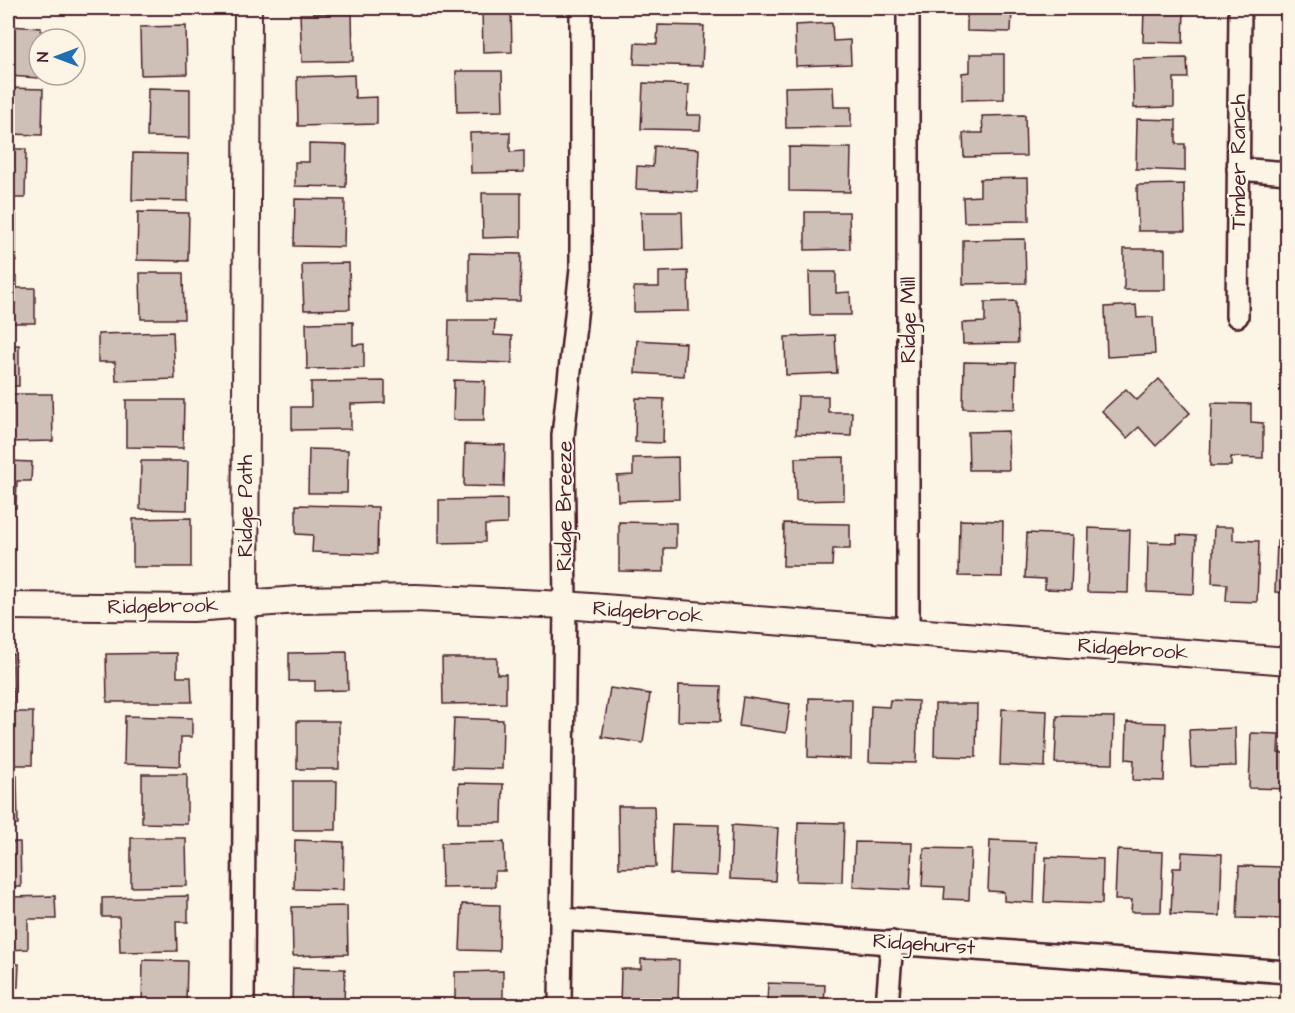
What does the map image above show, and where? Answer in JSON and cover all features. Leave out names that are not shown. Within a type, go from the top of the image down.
[{"type":"street","name":"Ridge Path","points":[[243,1005],[248,8]]},
{"type":"street","name":"Ridge Breeze","points":[[560,1005],[565,605],[563,436],[581,269],[581,8]]},
{"type":"street","name":"Ridge Mill","points":[[908,8],[908,632]]},
{"type":"street","name":"Timber Ranch","points":[[1237,316],[1240,8]]},
{"type":"street","points":[[1238,168],[1287,173]]},
{"type":"street","name":"Ridgebrook","points":[[8,606],[193,608],[298,600],[416,598],[565,605],[1287,661]]},
{"type":"street","name":"Ridgehurst","points":[[561,919],[1287,972]]},
{"type":"street","points":[[887,1005],[892,942]]},
{"type":"building","points":[[133,8],[194,8],[194,9],[133,10]]},
{"type":"building","points":[[511,8],[512,52],[483,53],[482,9]]},
{"type":"building","points":[[967,8],[1012,8],[1011,32],[967,31]]},
{"type":"building","points":[[1144,8],[1184,8],[1183,43],[1143,42]]},
{"type":"building","points":[[352,13],[353,61],[302,62],[300,14]]},
{"type":"building","points":[[832,23],[833,41],[850,40],[851,64],[796,66],[795,25]]},
{"type":"building","points":[[658,25],[704,26],[702,66],[634,64],[635,43],[657,44]]},
{"type":"building","points":[[8,26],[27,27],[27,77],[8,76]]},
{"type":"building","points":[[186,26],[187,74],[141,75],[140,27]]},
{"type":"building","points":[[970,54],[1004,54],[1004,99],[962,100],[962,73],[970,72]]},
{"type":"building","points":[[1187,58],[1188,78],[1174,78],[1174,107],[1134,108],[1133,59]]},
{"type":"building","points":[[456,71],[502,71],[503,111],[457,112]]},
{"type":"building","points":[[354,75],[355,98],[377,97],[377,124],[298,126],[297,77]]},
{"type":"building","points":[[643,83],[689,85],[687,115],[701,115],[700,130],[641,129]]},
{"type":"building","points":[[833,86],[834,107],[851,107],[851,127],[786,128],[785,87]]},
{"type":"building","points":[[8,88],[43,89],[42,135],[8,134]]},
{"type":"building","points":[[148,88],[190,89],[190,138],[147,137]]},
{"type":"building","points":[[1025,115],[1026,156],[964,157],[963,133],[983,133],[982,116]]},
{"type":"building","points":[[1137,119],[1176,120],[1176,144],[1185,144],[1185,171],[1136,169]]},
{"type":"building","points":[[510,132],[510,152],[524,151],[524,172],[471,173],[470,133]]},
{"type":"building","points":[[309,144],[347,145],[346,187],[295,186],[295,162],[309,162]]},
{"type":"building","points":[[654,146],[699,149],[697,192],[636,189],[637,166],[653,167]]},
{"type":"building","points":[[789,147],[851,148],[850,192],[789,191]]},
{"type":"building","points":[[8,149],[26,149],[25,198],[8,198]]},
{"type":"building","points":[[133,153],[188,154],[188,201],[132,200]]},
{"type":"building","points":[[1028,178],[1029,221],[964,222],[963,197],[980,196],[980,179]]},
{"type":"building","points":[[1184,184],[1185,231],[1138,231],[1137,185]]},
{"type":"building","points":[[482,193],[521,193],[521,237],[483,238]]},
{"type":"building","points":[[295,199],[345,200],[344,247],[294,246]]},
{"type":"building","points":[[138,212],[189,213],[188,261],[137,260]]},
{"type":"building","points":[[641,212],[682,212],[683,249],[642,250]]},
{"type":"building","points":[[805,212],[849,212],[850,249],[805,250]]},
{"type":"building","points":[[8,214],[16,214],[16,261],[8,261]]},
{"type":"building","points":[[1025,239],[1026,283],[963,284],[963,240]]},
{"type":"building","points":[[1124,249],[1165,249],[1165,290],[1124,290]]},
{"type":"building","points":[[469,253],[521,254],[520,301],[469,300]]},
{"type":"building","points":[[349,263],[350,309],[304,310],[302,264]]},
{"type":"building","points":[[688,271],[689,311],[634,312],[634,287],[659,287],[659,272]]},
{"type":"building","points":[[809,272],[836,272],[836,293],[850,292],[851,315],[810,315]]},
{"type":"building","points":[[140,273],[183,273],[184,319],[141,319]]},
{"type":"building","points":[[8,276],[17,277],[17,288],[35,288],[35,323],[8,323]]},
{"type":"building","points":[[1016,301],[1018,343],[963,344],[962,323],[985,322],[985,302]]},
{"type":"building","points":[[1136,305],[1137,318],[1153,317],[1155,354],[1107,357],[1105,307]]},
{"type":"building","points":[[449,320],[495,320],[494,335],[512,336],[512,363],[448,361]]},
{"type":"building","points":[[353,322],[353,345],[364,344],[364,368],[307,369],[306,323]]},
{"type":"building","points":[[173,332],[175,379],[116,381],[115,362],[98,362],[98,334]]},
{"type":"building","points":[[835,335],[837,373],[786,375],[785,337]]},
{"type":"building","points":[[637,340],[686,343],[684,376],[635,373]]},
{"type":"building","points":[[8,345],[19,345],[19,386],[8,386]]},
{"type":"building","points":[[964,362],[1016,363],[1015,409],[963,408]]},
{"type":"building","points":[[1159,379],[1190,413],[1156,446],[1139,427],[1127,438],[1102,411],[1126,389],[1137,400]]},
{"type":"building","points":[[454,380],[485,381],[484,420],[453,420]]},
{"type":"building","points":[[385,381],[385,403],[351,404],[351,429],[292,430],[292,407],[311,407],[311,382]]},
{"type":"building","points":[[8,394],[52,394],[53,441],[8,442]]},
{"type":"building","points":[[798,396],[828,396],[828,412],[852,412],[851,436],[796,434]]},
{"type":"building","points":[[636,398],[664,399],[663,443],[635,442]]},
{"type":"building","points":[[126,400],[184,400],[183,448],[126,447]]},
{"type":"building","points":[[1212,403],[1251,404],[1251,422],[1263,423],[1263,458],[1231,457],[1231,466],[1210,466]]},
{"type":"building","points":[[1008,431],[1009,470],[969,470],[968,432]]},
{"type":"building","points":[[465,444],[505,445],[504,487],[464,486]]},
{"type":"building","points":[[309,449],[348,450],[347,493],[308,493]]},
{"type":"building","points":[[678,457],[679,499],[618,501],[617,476],[633,475],[633,458]]},
{"type":"building","points":[[844,457],[844,500],[796,501],[795,458]]},
{"type":"building","points":[[8,461],[32,462],[31,481],[17,481],[16,508],[8,508]]},
{"type":"building","points":[[141,461],[188,461],[187,510],[140,509]]},
{"type":"building","points":[[507,499],[507,524],[485,525],[485,542],[439,543],[439,500]]},
{"type":"building","points":[[296,505],[378,507],[377,554],[312,552],[313,535],[296,534]]},
{"type":"building","points":[[191,518],[191,567],[133,567],[133,519]]},
{"type":"building","points":[[8,519],[11,520],[9,570],[8,570]]},
{"type":"building","points":[[960,520],[1003,521],[1002,577],[959,576]]},
{"type":"building","points":[[619,522],[676,523],[676,548],[664,548],[664,572],[619,571]]},
{"type":"building","points":[[784,523],[850,524],[850,549],[833,549],[832,566],[783,566]]},
{"type":"building","points":[[1214,527],[1233,527],[1233,540],[1259,541],[1257,602],[1226,601],[1227,584],[1212,583]]},
{"type":"building","points":[[1089,528],[1130,530],[1128,593],[1087,592]]},
{"type":"building","points":[[1027,533],[1073,535],[1071,590],[1045,589],[1045,579],[1025,578]]},
{"type":"building","points":[[1177,535],[1196,536],[1194,594],[1147,592],[1148,542],[1177,543]]},
{"type":"building","points":[[1277,541],[1288,542],[1288,593],[1275,592]]},
{"type":"building","points":[[347,652],[348,690],[315,691],[315,681],[289,681],[289,653]]},
{"type":"building","points":[[177,653],[177,677],[191,677],[192,702],[107,702],[106,654]]},
{"type":"building","points":[[8,654],[13,654],[14,702],[8,702]]},
{"type":"building","points":[[442,658],[497,658],[497,674],[506,674],[506,703],[443,704]]},
{"type":"building","points":[[679,685],[721,686],[720,722],[678,721]]},
{"type":"building","points":[[610,688],[650,694],[643,743],[602,737]]},
{"type":"building","points":[[743,697],[790,704],[786,733],[739,726]]},
{"type":"building","points":[[809,698],[852,699],[851,759],[808,757]]},
{"type":"building","points":[[890,700],[918,701],[916,763],[869,762],[871,706],[889,707]]},
{"type":"building","points":[[935,704],[977,704],[976,757],[934,756]]},
{"type":"building","points":[[1002,709],[1047,711],[1045,767],[1000,765]]},
{"type":"building","points":[[8,712],[33,712],[32,765],[8,765]]},
{"type":"building","points":[[125,716],[192,718],[192,737],[181,737],[180,766],[124,764]]},
{"type":"building","points":[[1057,716],[1114,717],[1113,764],[1055,763]]},
{"type":"building","points":[[454,718],[503,720],[502,769],[452,768]]},
{"type":"building","points":[[297,721],[339,721],[339,769],[297,769]]},
{"type":"building","points":[[1127,722],[1166,723],[1164,781],[1133,780],[1134,760],[1126,759]]},
{"type":"building","points":[[1235,728],[1236,766],[1191,767],[1189,730]]},
{"type":"building","points":[[1251,733],[1279,734],[1278,753],[1288,753],[1288,789],[1249,788]]},
{"type":"building","points":[[142,774],[187,774],[187,824],[142,823]]},
{"type":"building","points":[[8,776],[17,776],[18,825],[8,825]]},
{"type":"building","points":[[293,781],[337,781],[336,830],[293,830]]},
{"type":"building","points":[[459,783],[503,784],[502,823],[458,823]]},
{"type":"building","points":[[618,806],[654,806],[656,867],[619,868]]},
{"type":"building","points":[[798,822],[844,823],[842,882],[796,881]]},
{"type":"building","points":[[672,824],[719,825],[717,876],[670,874]]},
{"type":"building","points":[[732,825],[778,828],[775,881],[730,879]]},
{"type":"building","points":[[131,838],[186,838],[187,886],[131,887]]},
{"type":"building","points":[[295,840],[344,842],[343,890],[294,889]]},
{"type":"building","points":[[990,840],[1036,842],[1034,903],[1004,901],[1004,892],[988,891]]},
{"type":"building","points":[[8,842],[20,842],[21,887],[8,887]]},
{"type":"building","points":[[504,842],[505,871],[495,871],[495,887],[442,888],[441,843]]},
{"type":"building","points":[[855,842],[912,843],[910,890],[853,887]]},
{"type":"building","points":[[924,848],[971,849],[969,900],[944,899],[945,887],[922,886]]},
{"type":"building","points":[[1117,850],[1163,852],[1161,912],[1131,912],[1132,900],[1115,900]]},
{"type":"building","points":[[1182,852],[1222,854],[1220,916],[1171,914],[1173,868],[1181,868]]},
{"type":"building","points":[[1046,857],[1103,859],[1102,904],[1044,902]]},
{"type":"building","points":[[1239,866],[1287,867],[1285,919],[1237,918]]},
{"type":"building","points":[[55,896],[56,919],[28,919],[28,949],[8,950],[8,897]]},
{"type":"building","points":[[188,896],[188,922],[176,922],[177,951],[120,952],[119,917],[102,917],[102,898]]},
{"type":"building","points":[[462,904],[500,905],[499,951],[460,950]]},
{"type":"building","points":[[347,906],[348,954],[293,956],[292,907]]},
{"type":"building","points":[[641,959],[679,960],[678,1006],[620,1006],[621,969],[641,969]]},
{"type":"building","points":[[143,960],[187,961],[186,1006],[142,1006]]},
{"type":"building","points":[[8,964],[19,964],[18,987],[10,987],[10,1006],[8,1006]]},
{"type":"building","points":[[293,968],[345,969],[344,1006],[292,1006]]},
{"type":"building","points":[[503,971],[503,1006],[455,1006],[455,972]]},
{"type":"building","points":[[768,983],[825,985],[824,1006],[767,1006]]}]
